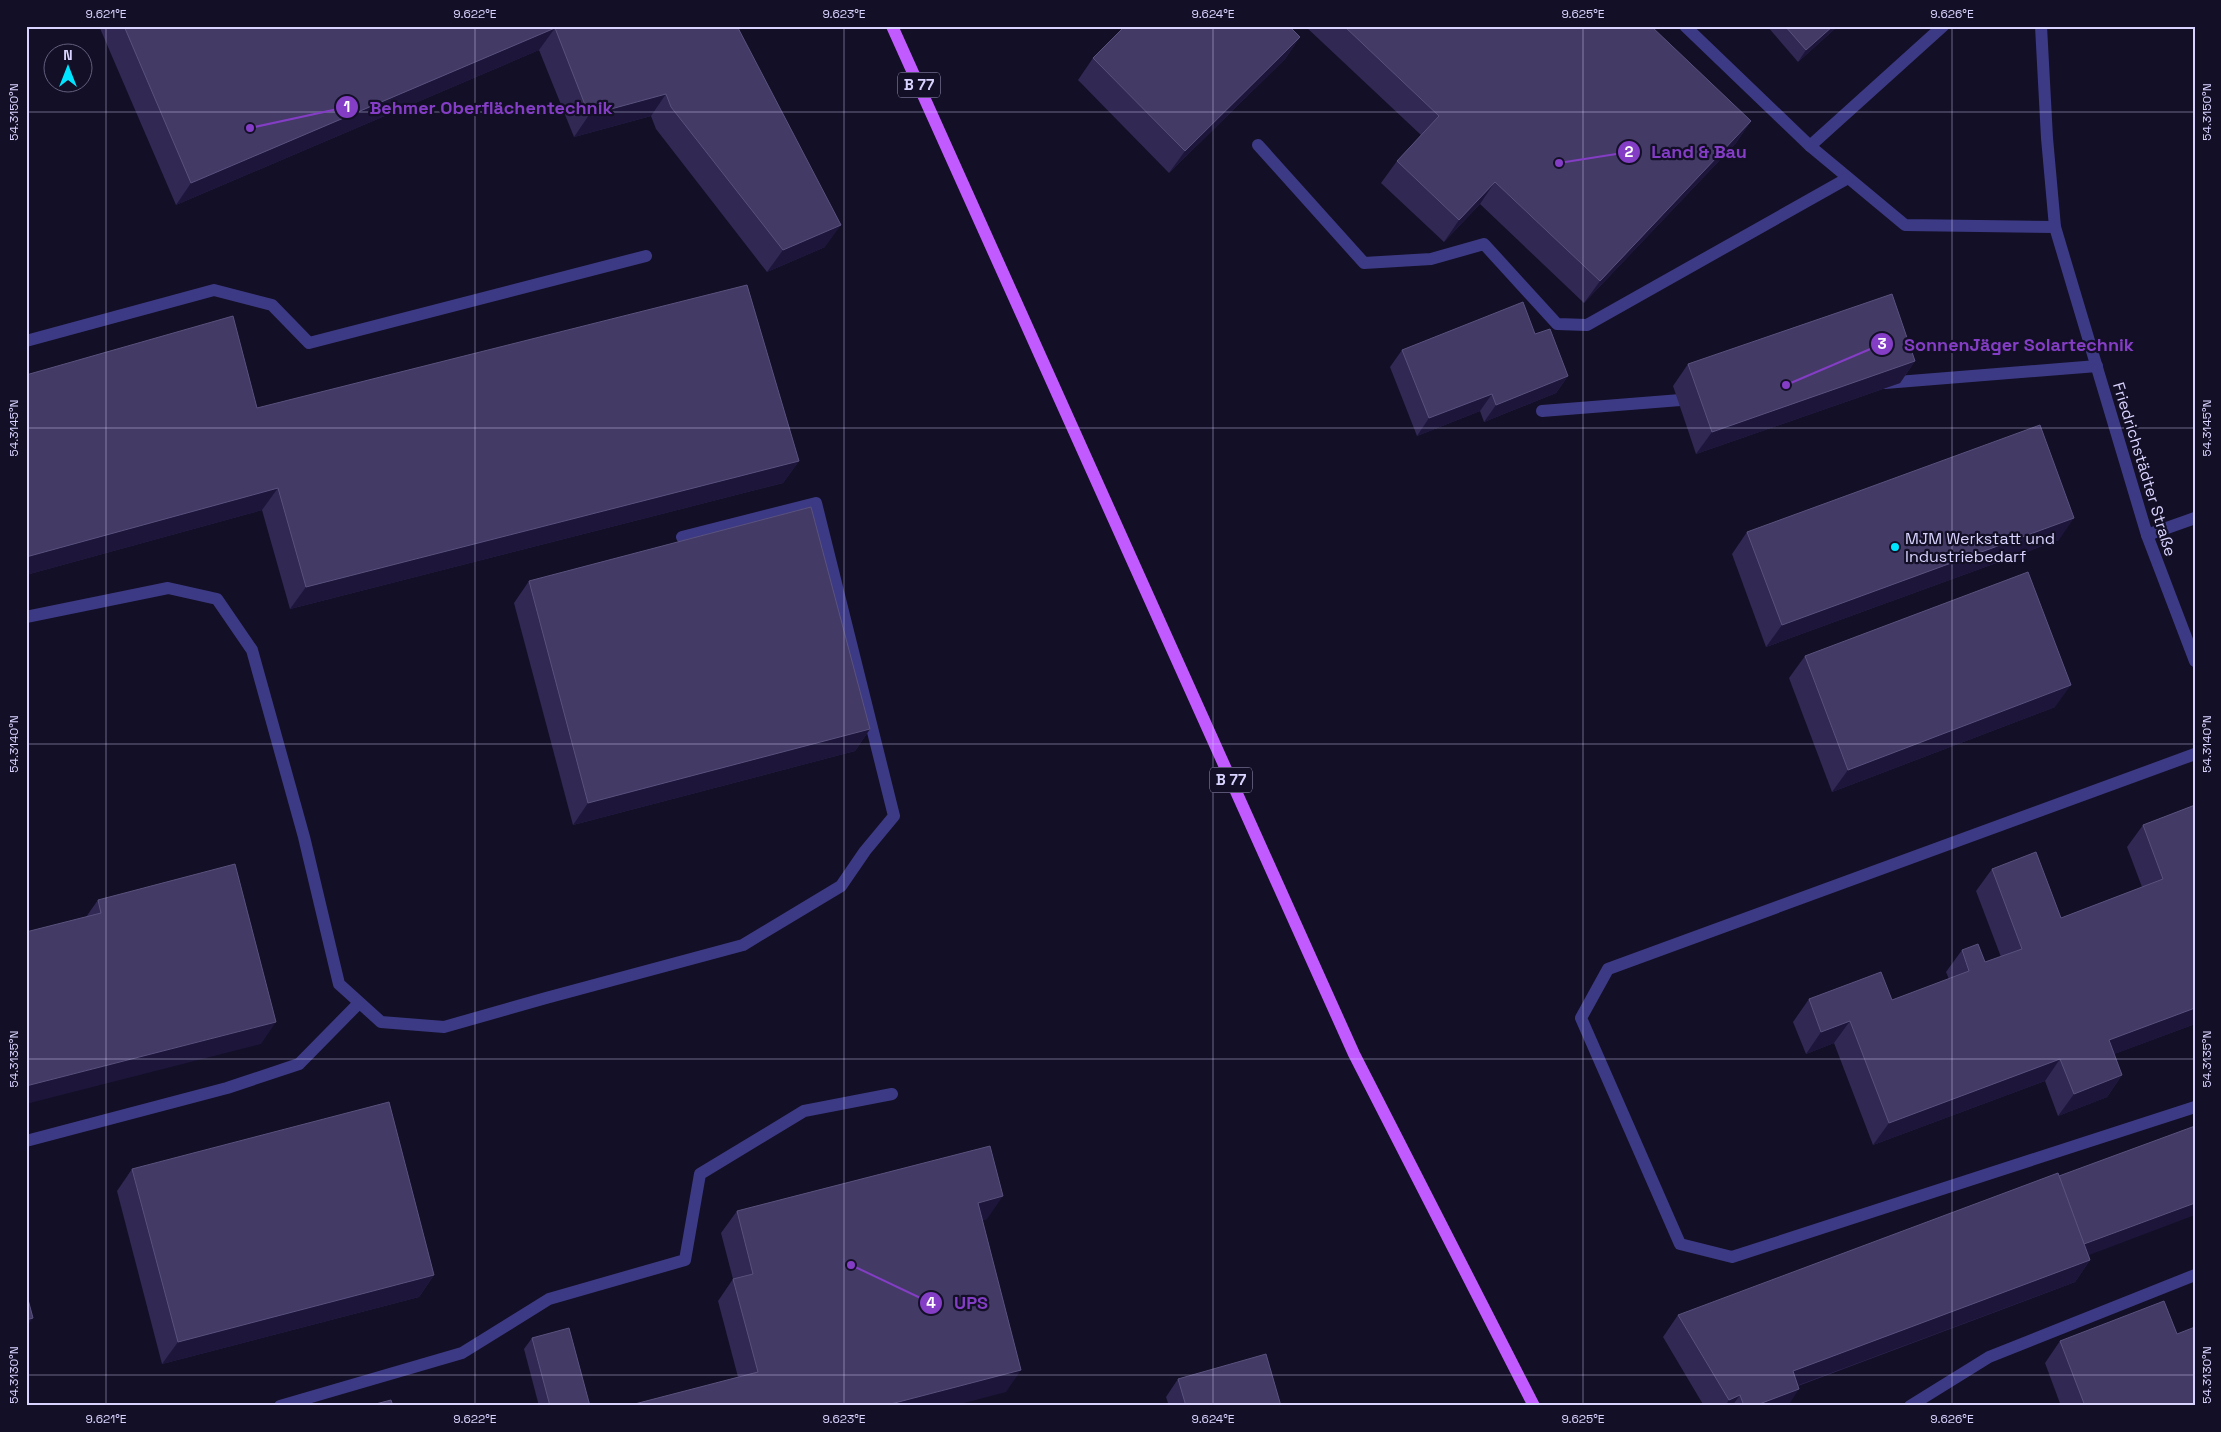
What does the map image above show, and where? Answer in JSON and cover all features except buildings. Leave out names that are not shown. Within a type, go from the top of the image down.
[{"type":"main road","name":"B 77","points":[[892,26],[1354,1054],[1534,1406]]},
{"type":"street","points":[[1685,26],[1810,146],[1905,225],[2055,227]]},
{"type":"street","points":[[1810,146],[1943,26]]},
{"type":"street","name":"Friedrichstädter Straße","points":[[2041,26],[2047,138],[2055,227],[2147,535],[2195,661]]},
{"type":"street","points":[[1258,145],[1364,263],[1431,259],[1484,244],[1557,324],[1587,325],[1848,178]]},
{"type":"street","points":[[26,341],[214,290],[272,305],[308,343],[646,256]]},
{"type":"street","points":[[1872,384],[2097,366]]},
{"type":"street","points":[[1542,411],[1706,398]]},
{"type":"street","points":[[26,617],[168,588],[217,598],[252,650],[304,836],[339,984],[381,1022],[444,1027],[743,945],[841,886],[894,816],[816,502],[682,537]]},
{"type":"street","points":[[2147,535],[2195,518]]},
{"type":"street","points":[[2195,754],[1608,968],[1581,1018],[1680,1244],[1732,1257],[2195,1107]]},
{"type":"street","points":[[26,1141],[227,1088],[299,1064],[360,1003]]},
{"type":"street","points":[[280,1406],[462,1353],[549,1299],[685,1260],[700,1174],[804,1111],[892,1094]]},
{"type":"street","points":[[1910,1406],[1989,1357],[2195,1275]]},
{"type":"place","name":"Behmer Oberflächentechnik","points":[[250,128]]},
{"type":"place","name":"Land & Bau","points":[[1559,163]]},
{"type":"place","name":"SonnenJäger Solartechnik","points":[[1786,385]]},
{"type":"place","name":"MJM Werkstatt und Industriebedarf","points":[[1895,547]]},
{"type":"place","name":"UPS","points":[[851,1265]]}]
